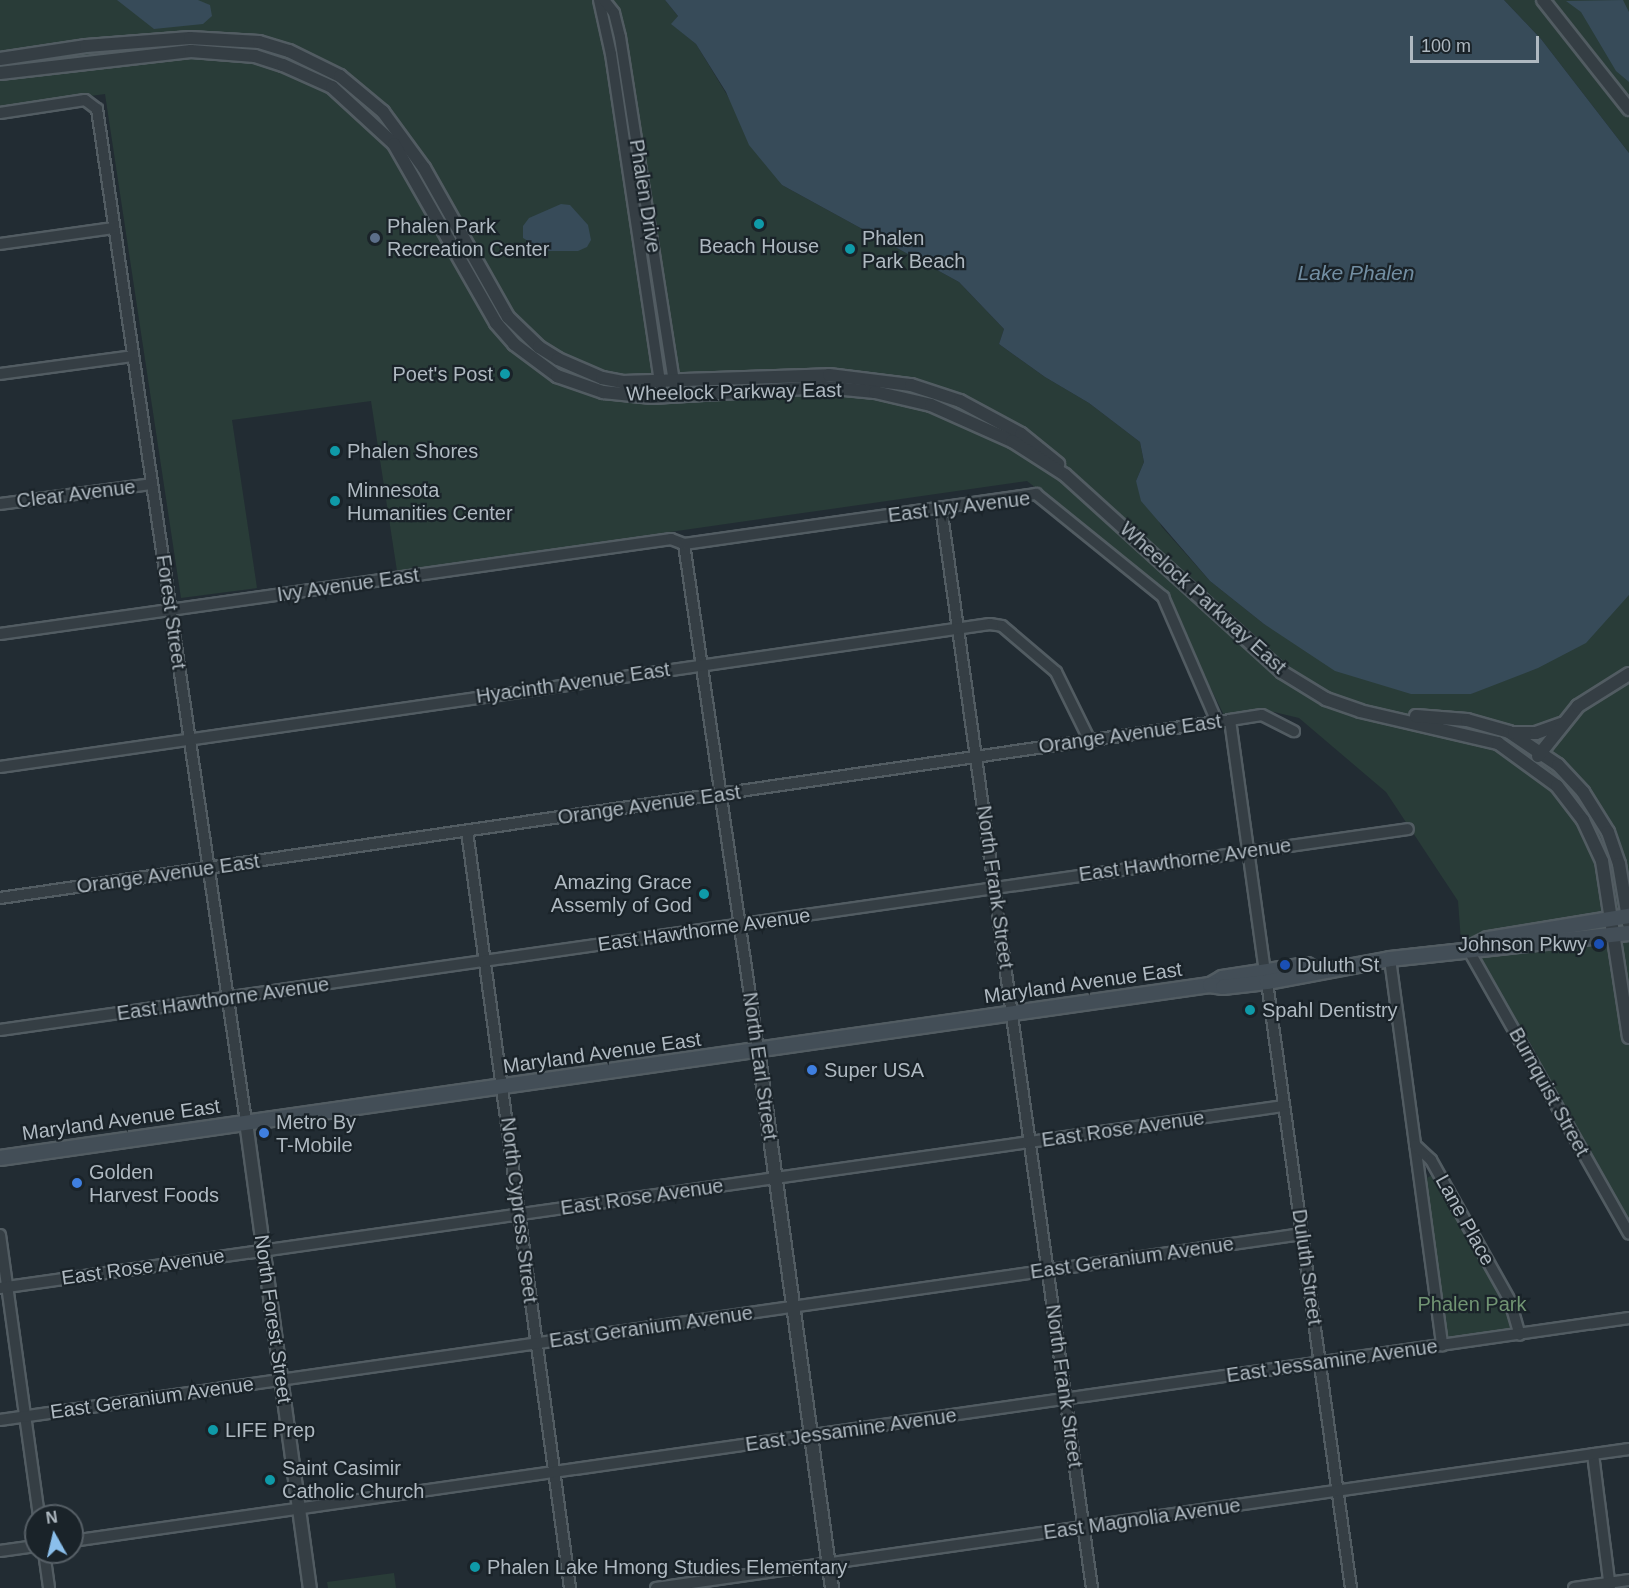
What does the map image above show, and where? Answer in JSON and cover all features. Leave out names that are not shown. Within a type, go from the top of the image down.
[{"type":"main road","name":"Maryland Avenue East","points":[[1468,949],[1488,939],[1611,918],[1629,918]]},
{"type":"main road","name":"Maryland Avenue East","points":[[0,1158],[1210,985],[1223,987],[1266,977],[1390,959],[1629,933]]},
{"type":"street","name":"Phalen Drive","points":[[599,0],[611,54],[662,396]]},
{"type":"street","name":"Phalen Drive","points":[[604,0],[614,14],[620,37],[676,396]]},
{"type":"street","points":[[1543,0],[1629,109]]},
{"type":"street","name":"Wheelock Parkway East","points":[[61,50],[224,38],[260,42],[319,64],[360,90],[406,139],[508,316],[539,347],[558,359],[602,378],[674,382],[829,375],[911,386],[960,401],[1021,434],[1055,459],[1065,475]]},
{"type":"street","points":[[0,59],[61,50],[62,64]]},
{"type":"street","name":"Wheelock Parkway East","points":[[0,73],[62,64],[191,51],[222,52],[274,62],[332,87],[394,144],[496,323],[514,344],[557,376],[580,386],[603,392],[662,396],[824,387],[875,392],[931,405],[973,421],[1065,475],[1282,672],[1326,699],[1384,716],[1482,738],[1532,764],[1566,796],[1590,833],[1605,873],[1629,1037]]},
{"type":"street","name":"Forest Street","points":[[0,113],[85,100],[94,103],[246,1122]]},
{"type":"street","points":[[0,244],[114,228]]},
{"type":"street","points":[[0,374],[133,356]]},
{"type":"street","name":"Clear Avenue","points":[[0,504],[152,484]]},
{"type":"street","name":"East Ivy Avenue","points":[[689,543],[1036,494],[1163,597],[1217,722]]},
{"type":"street","name":"North Frank Street","points":[[941,507],[996,887],[1092,1588]]},
{"type":"street","name":"Ivy Avenue East","points":[[0,634],[671,539],[689,543]]},
{"type":"street","name":"North Earl Street","points":[[689,543],[702,665],[832,1588]]},
{"type":"street","name":"Hyacinth Avenue East","points":[[0,767],[990,624],[1011,634],[1060,677],[1089,739]]},
{"type":"street","points":[[1532,764],[1563,723],[1589,697],[1629,674]]},
{"type":"street","name":"Orange Avenue East","points":[[0,898],[1230,720],[1262,716],[1294,732]]},
{"type":"street","name":"Wheelock Parkway East","points":[[1384,716],[1467,720],[1512,733],[1542,751],[1574,781],[1601,819],[1619,864],[1629,918]]},
{"type":"street","name":"Duluth Street","points":[[1230,720],[1351,1588]]},
{"type":"street","points":[[1512,733],[1536,733],[1563,723]]},
{"type":"street","name":"East Hawthorne Avenue","points":[[0,1030],[1408,829]]},
{"type":"street","name":"North Cypress Street","points":[[467,831],[570,1588]]},
{"type":"street","name":"Burnquist Street","points":[[1468,949],[1629,1234]]},
{"type":"street","name":"Lane Place","points":[[1390,959],[1442,1346]]},
{"type":"street","name":"East Rose Avenue","points":[[4,1288],[263,1249],[776,1179],[1284,1106]]},
{"type":"street","name":"North Forest Street","points":[[246,1122],[310,1588]]},
{"type":"street","name":"Lane Place","points":[[1414,1144],[1431,1161],[1510,1301],[1520,1335]]},
{"type":"street","name":"East Geranium Avenue","points":[[0,1420],[1302,1234]]},
{"type":"street","points":[[0,1235],[4,1288],[37,1504]]},
{"type":"street","name":"East Jessamine Avenue","points":[[84,1539],[1629,1318]]},
{"type":"street","name":"East Magnolia Avenue","points":[[656,1588],[1629,1449]]},
{"type":"street","points":[[1593,1454],[1610,1585]]},
{"type":"street","points":[[0,1551],[24,1548]]},
{"type":"street","points":[[46,1564],[49,1588]]},
{"type":"street","points":[[1574,1588],[1610,1585],[1629,1580]]},
{"type":"green space","points":[[0,0],[665,0],[678,16],[672,24],[696,44],[782,185],[959,282],[1004,329],[999,344],[1045,377],[1089,403],[1140,442],[1144,462],[1136,481],[1162,527],[1210,581],[1264,624],[1471,694],[1611,613],[1629,595],[1629,1221],[1461,941],[1458,901],[1386,792],[1299,718],[1274,712],[1224,715],[1158,584],[1027,481],[397,571],[371,401],[232,420],[257,588],[181,598],[105,94],[0,108]]},
{"type":"green space","points":[[1504,0],[1629,0],[1629,153],[1541,39]]},
{"type":"green space","name":"Phalen Park","points":[[1432,1175],[1505,1305],[1510,1328],[1448,1338],[1425,1179]]},
{"type":"green space","points":[[394,1573],[396,1588],[328,1588],[327,1582]]},
{"type":"water","points":[[117,0],[198,0],[210,5],[212,16],[203,24],[154,29]]},
{"type":"water","name":"Lake Phalen","points":[[665,0],[1504,0],[1541,39],[1629,153],[1629,595],[1586,643],[1538,668],[1471,694],[1411,694],[1335,671],[1264,624],[1210,581],[1141,501],[1136,481],[1144,462],[1140,442],[1089,403],[1045,377],[999,344],[1004,329],[959,282],[782,185],[749,145],[726,92],[696,44],[671,24],[678,16]]},
{"type":"water","points":[[1623,0],[1629,12],[1629,82],[1616,71],[1581,12],[1566,1]]},
{"type":"water","points":[[561,204],[570,205],[588,225],[591,240],[587,247],[578,251],[544,251],[523,238],[523,226],[529,218]]},
{"type":"place","name":"Beach House","points":[[759,224]]},
{"type":"place","name":"Phalen Park Recreation Center","points":[[375,238]]},
{"type":"place","name":"Phalen Park Beach","points":[[850,249]]},
{"type":"place","name":"Poet's Post","points":[[505,374]]},
{"type":"place","name":"Phalen Shores","points":[[335,451]]},
{"type":"place","name":"Minnesota Humanities Center","points":[[335,501]]},
{"type":"place","name":"Amazing Grace Assemly of God","points":[[704,894]]},
{"type":"place","name":"Johnson Pkwy","points":[[1599,944]]},
{"type":"place","name":"Duluth St","points":[[1285,965]]},
{"type":"place","name":"Spahl Dentistry","points":[[1250,1010]]},
{"type":"place","name":"Super USA","points":[[812,1070]]},
{"type":"place","name":"Metro By T-Mobile","points":[[264,1133]]},
{"type":"place","name":"Golden Harvest Foods","points":[[77,1183]]},
{"type":"place","name":"LIFE Prep","points":[[213,1430]]},
{"type":"place","name":"Saint Casimir Catholic Church","points":[[270,1480]]},
{"type":"place","name":"Phalen Lake Hmong Studies Elementary","points":[[475,1567]]}]
